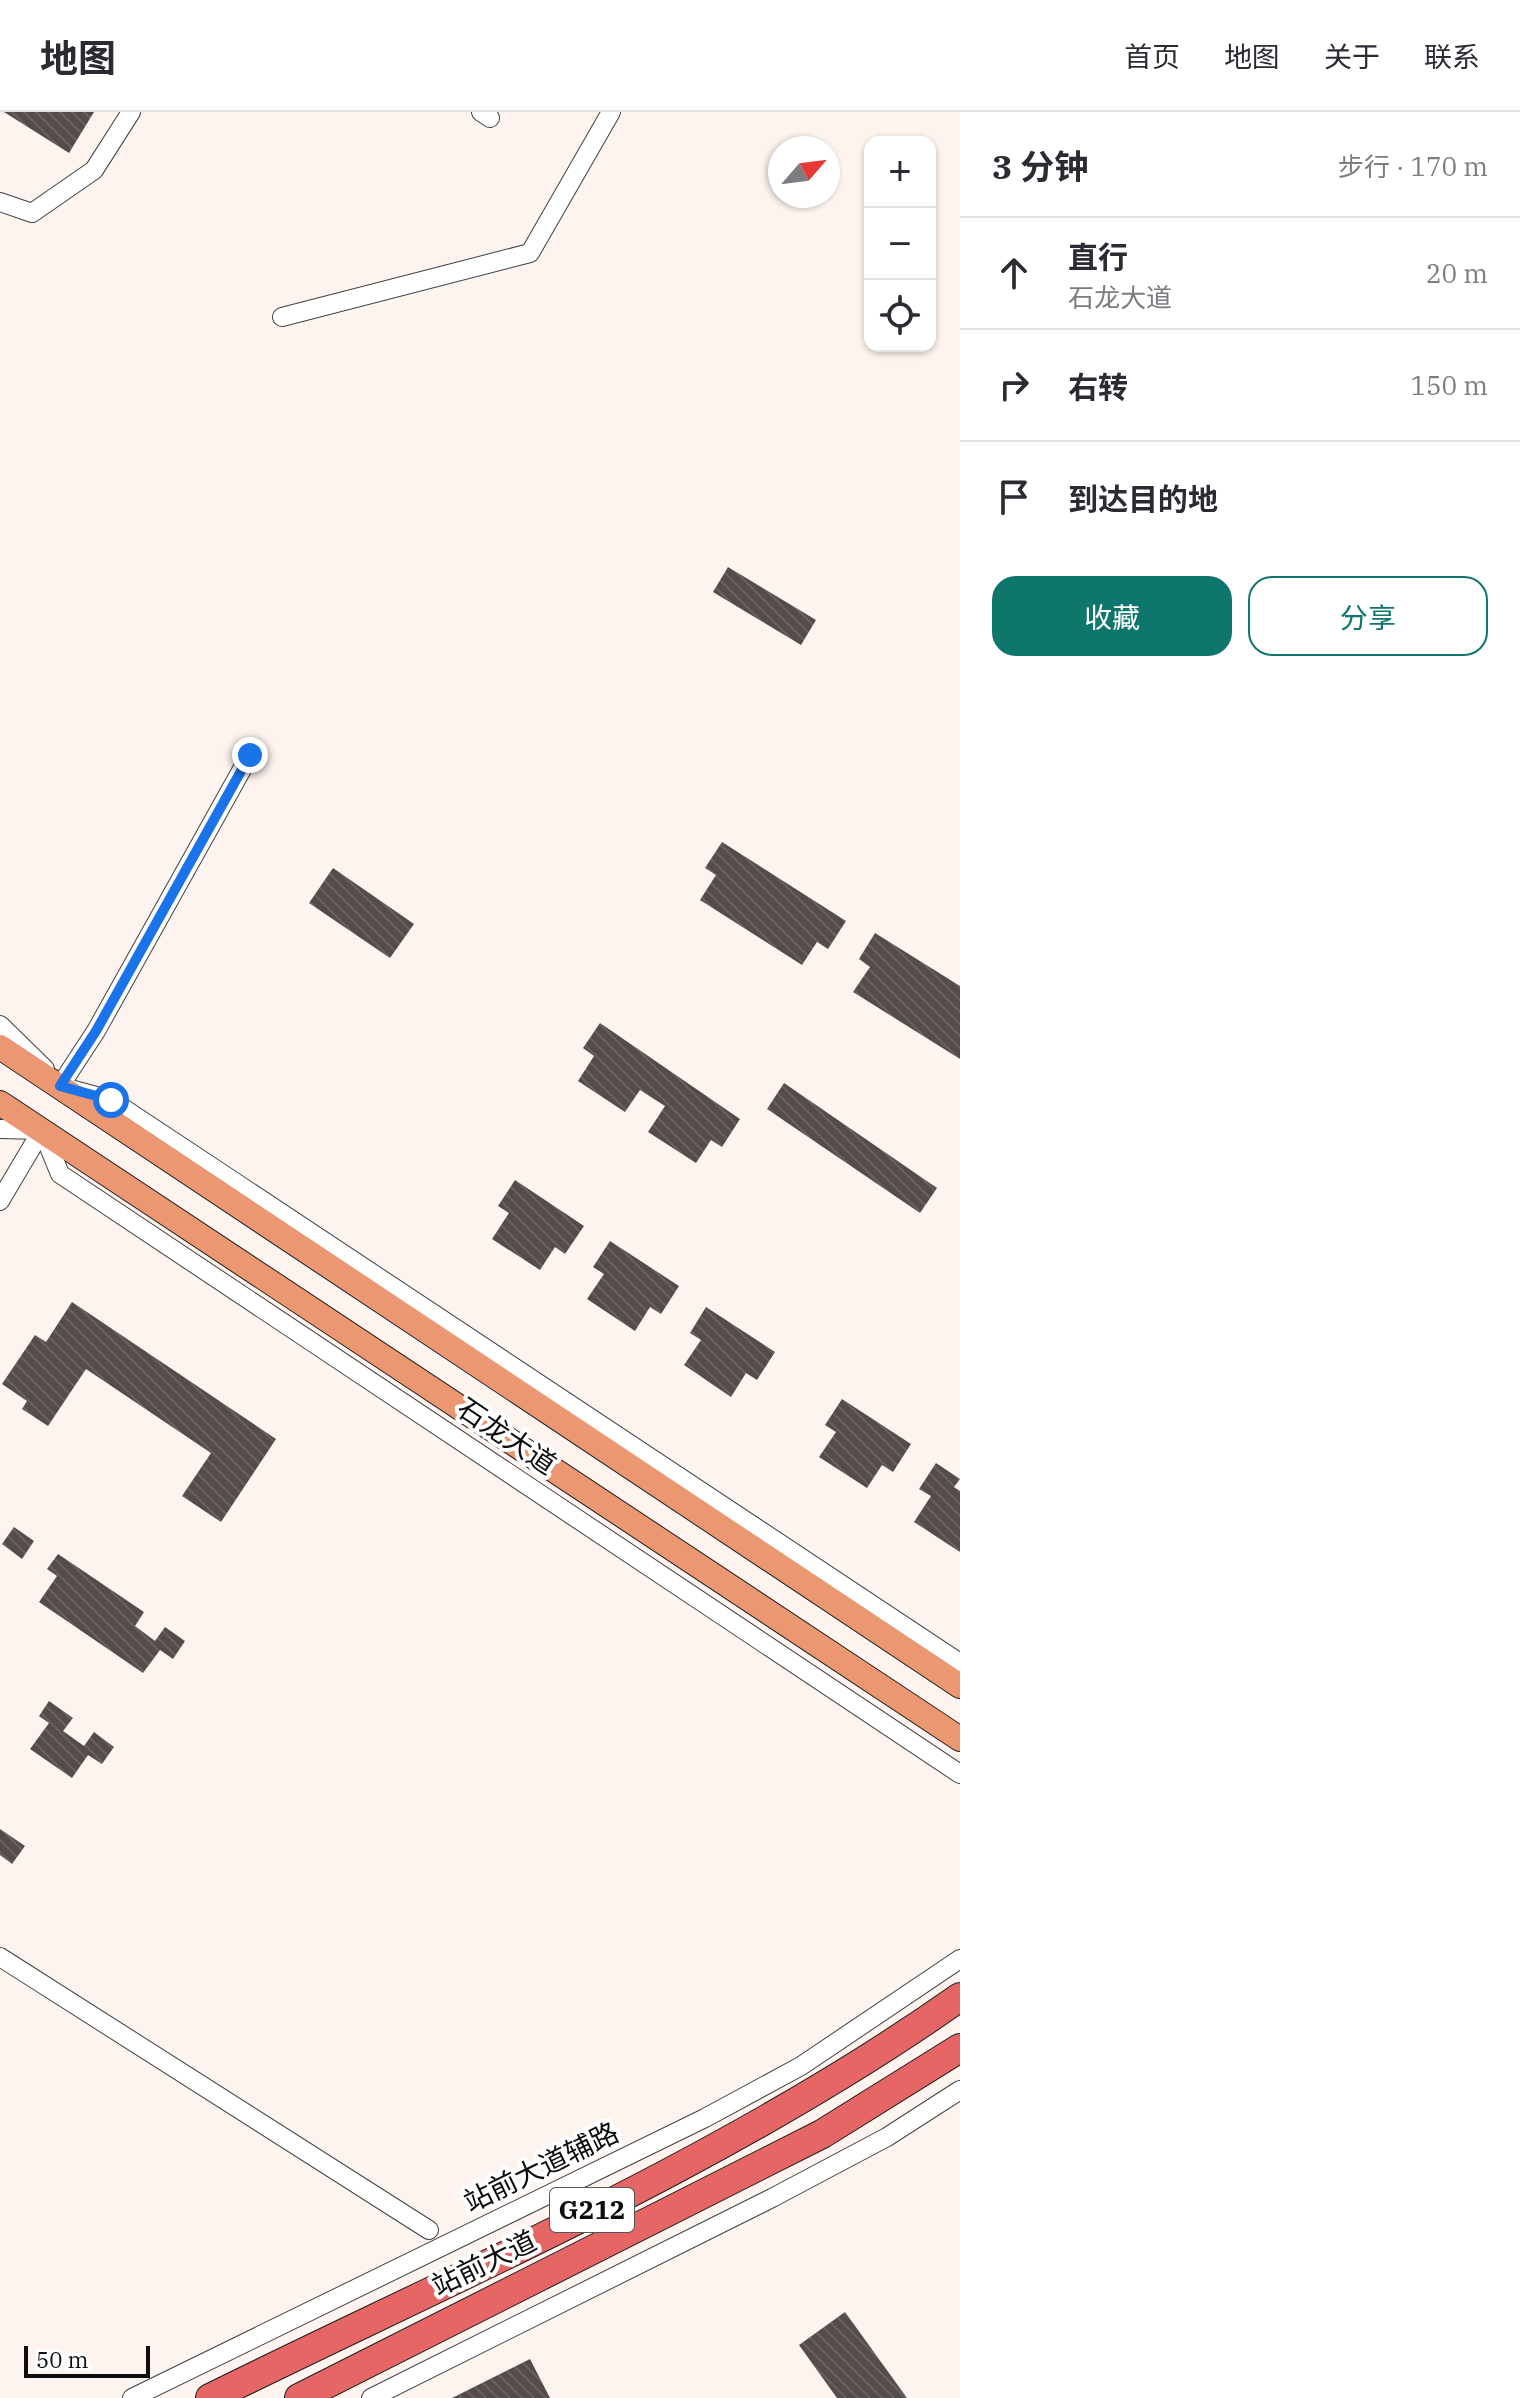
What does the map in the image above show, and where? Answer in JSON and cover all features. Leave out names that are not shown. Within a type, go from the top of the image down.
[{"type":"highway","name":"站前大道","points":[[210,2398],[685,2164],[814,2093],[960,1997]]},
{"type":"highway","name":"站前大道","points":[[299,2398],[822,2134],[960,2048]]},
{"type":"main road","name":"石龙大道","points":[[0,1047],[960,1686]]},
{"type":"main road","name":"石龙大道","points":[[0,1103],[960,1739]]},
{"type":"street","points":[[0,202],[32,213],[94,170],[131,112]]},
{"type":"street","points":[[282,317],[530,253],[611,112]]},
{"type":"street","points":[[60,1086],[96,1031],[250,755]]},
{"type":"street","name":"石龙大道","points":[[0,1025],[13,1034],[60,1086],[111,1100],[960,1663]]},
{"type":"street","points":[[0,1129],[42,1130],[0,1201]]},
{"type":"street","name":"石龙大道","points":[[42,1130],[60,1174],[960,1774]]},
{"type":"street","points":[[0,1957],[429,2230]]},
{"type":"street","name":"站前大道辅路","points":[[132,2398],[705,2118],[801,2066],[960,1959]]},
{"type":"street","points":[[371,2398],[887,2137],[960,2090]]},
{"type":"building","points":[[4,112],[94,112],[69,153]]},
{"type":"building","points":[[728,567],[816,620],[801,645],[713,592]]},
{"type":"building","points":[[722,842],[846,921],[828,949],[817,942],[802,965],[700,900],[716,875],[705,868]]},
{"type":"building","points":[[333,868],[414,924],[390,958],[309,903]]},
{"type":"building","points":[[875,933],[960,986],[960,1059],[853,992],[870,967],[859,959]]},
{"type":"building","points":[[600,1023],[740,1119],[722,1147],[711,1140],[696,1163],[648,1132],[665,1106],[640,1090],[625,1112],[578,1081],[594,1056],[583,1048]]},
{"type":"building","points":[[784,1083],[937,1188],[920,1213],[767,1109]]},
{"type":"building","points":[[515,1180],[584,1226],[565,1254],[555,1247],[540,1270],[492,1239],[509,1213],[498,1206]]},
{"type":"building","points":[[610,1241],[679,1286],[661,1314],[650,1307],[635,1331],[587,1299],[604,1274],[593,1267]]},
{"type":"building","points":[[72,1302],[276,1439],[221,1522],[182,1496],[211,1453],[86,1369],[48,1426],[22,1409],[27,1401],[2,1384],[35,1335],[46,1342]]},
{"type":"building","points":[[706,1307],[775,1352],[757,1380],[746,1373],[731,1397],[684,1365],[701,1340],[690,1333]]},
{"type":"building","points":[[842,1399],[911,1444],[893,1472],[882,1465],[867,1488],[819,1457],[836,1432],[825,1425]]},
{"type":"building","points":[[936,1463],[960,1479],[954,1487],[960,1491],[960,1552],[914,1522],[931,1496],[919,1489]]},
{"type":"building","points":[[14,1527],[34,1541],[22,1559],[2,1544]]},
{"type":"building","points":[[58,1554],[144,1612],[135,1626],[155,1641],[165,1627],[185,1641],[173,1659],[160,1650],[143,1673],[39,1602],[57,1576],[47,1569]]},
{"type":"building","points":[[49,1701],[73,1718],[63,1731],[84,1746],[94,1732],[114,1747],[102,1764],[88,1755],[72,1778],[30,1749],[49,1723],[39,1716]]},
{"type":"building","points":[[0,1829],[25,1846],[12,1864],[0,1855]]},
{"type":"building","points":[[845,2312],[907,2398],[837,2398],[799,2345]]},
{"type":"building","points":[[530,2359],[550,2398],[452,2398]]},
{"type":"route","points":[[111,1100],[60,1086],[96,1031],[250,755]]}]
